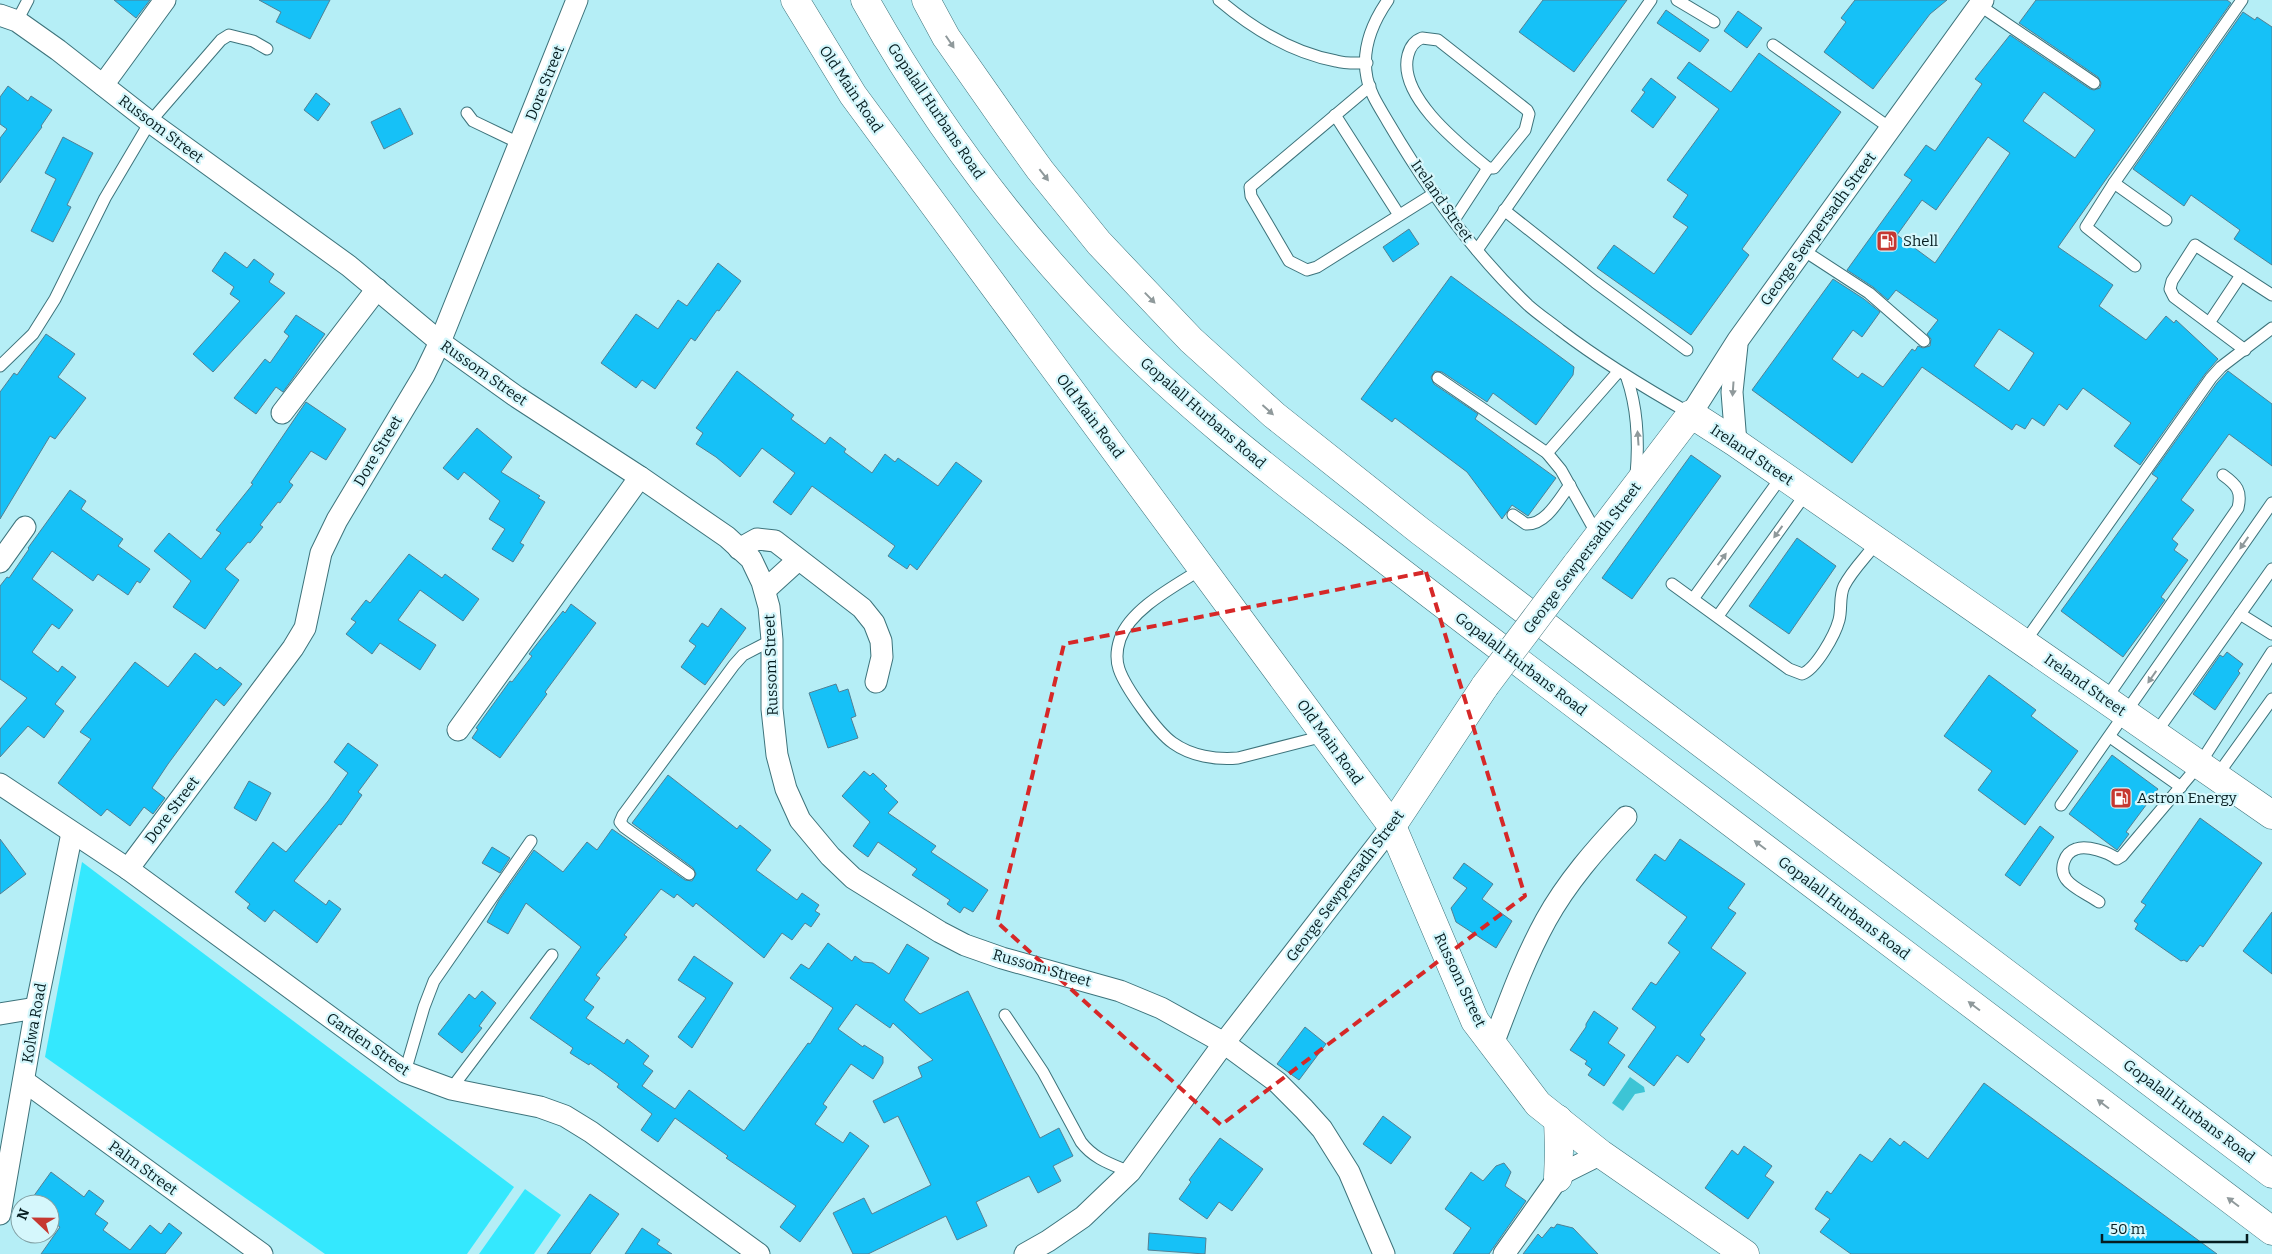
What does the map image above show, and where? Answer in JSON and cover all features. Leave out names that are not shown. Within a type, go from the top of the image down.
[{"type":"main road","name":"Old Main Road","points":[[795,0],[853,95],[1392,826]]},
{"type":"main road","name":"Gopalall Hurbans Road","points":[[866,0],[895,53],[962,152],[1011,217],[1108,326],[1150,367],[1239,447],[1468,624],[2272,1231]]},
{"type":"main road","name":"Gopalall Hurbans Road","points":[[926,0],[946,37],[1009,127],[1040,170],[1099,243],[1191,340],[1274,416],[1420,531],[2272,1174]]},
{"type":"main road","name":"Ireland Street","points":[[1690,414],[1736,443],[2272,815]]},
{"type":"main road","name":"George Sewpersadh Street","points":[[1392,826],[1486,686],[1690,414]]},
{"type":"main road","name":"Russom Street","points":[[1392,826],[1475,1021],[1538,1104],[1601,1154],[1745,1254]]},
{"type":"main road","points":[[1558,1119],[1558,1178]]},
{"type":"street","points":[[103,85],[165,0]]},
{"type":"street","name":"Dore Street","points":[[128,869],[293,648],[305,628],[321,553],[336,520],[424,375],[440,342],[521,144],[577,0]]},
{"type":"street","name":"George Sewpersadh Street","points":[[1690,414],[1738,340],[1981,2]]},
{"type":"street","name":"Russom Street","points":[[8,18],[103,85],[150,122],[349,266],[440,342],[517,397],[640,476],[739,548],[751,560],[765,590],[769,607],[772,640],[772,709],[777,755],[786,789],[800,820],[830,856],[853,878],[940,932],[965,945],[1002,958],[1120,991],[1161,1008],[1224,1043],[1277,1082],[1322,1129],[1349,1172],[1384,1254]]},
{"type":"street","points":[[282,413],[377,289]]},
{"type":"street","points":[[1736,443],[1732,392],[1738,340]]},
{"type":"street","points":[[458,730],[640,476]]},
{"type":"street","points":[[0,562],[25,527]]},
{"type":"street","points":[[739,548],[757,539],[771,539],[862,608],[874,623],[882,649],[876,682]]},
{"type":"street","points":[[765,590],[798,560]]},
{"type":"street","name":"Garden Street","points":[[0,784],[128,869],[405,1072],[450,1089],[540,1107],[565,1116],[591,1132],[759,1254]]},
{"type":"street","points":[[1493,1044],[1525,963],[1547,919],[1592,854],[1626,817]]},
{"type":"street","name":"George Sewpersadh Street","points":[[1025,1254],[1083,1217],[1130,1172],[1224,1043],[1392,826]]},
{"type":"street","name":"Kolwa Road","points":[[0,1214],[36,1008],[72,833]]},
{"type":"street","points":[[0,1014],[36,1008]]},
{"type":"street","name":"Palm Street","points":[[24,1081],[262,1254]]},
{"type":"street","points":[[1504,1254],[1558,1178],[1567,1171],[1601,1154]]},
{"type":"lane","points":[[8,18],[28,0]]},
{"type":"lane","points":[[1219,0],[1236,14],[1287,45],[1315,56],[1338,62],[1367,63]]},
{"type":"lane","name":"Ireland Street","points":[[1388,0],[1376,18],[1368,38],[1367,78],[1373,96],[1399,140],[1454,220],[1477,250],[1529,306],[1622,375],[1690,414]]},
{"type":"lane","points":[[1477,250],[1651,0]]},
{"type":"lane","points":[[1677,0],[1714,22]]},
{"type":"lane","points":[[2135,266],[2086,226],[2242,0]]},
{"type":"lane","points":[[1981,2],[2094,83]]},
{"type":"lane","points":[[0,366],[33,334],[55,299],[105,198],[150,122],[221,40],[229,35],[253,42],[267,49]]},
{"type":"lane","points":[[1422,38],[1438,40],[1530,114],[1525,130],[1498,166],[1488,168],[1448,135],[1418,96],[1407,73],[1410,49],[1416,41],[1422,38]]},
{"type":"lane","points":[[1773,45],[1890,128]]},
{"type":"lane","points":[[1370,86],[1334,114],[1250,187],[1251,196],[1289,261],[1307,270],[1317,267],[1435,193]]},
{"type":"lane","points":[[467,113],[473,122],[521,144]]},
{"type":"lane","points":[[1334,114],[1399,215]]},
{"type":"lane","points":[[1454,220],[1488,168]]},
{"type":"lane","points":[[2114,184],[2166,220]]},
{"type":"lane","points":[[1504,210],[1595,282],[1688,350]]},
{"type":"lane","points":[[2245,350],[2174,297],[2170,289],[2172,281],[2195,245],[2272,295]]},
{"type":"lane","points":[[1803,250],[1869,293],[1924,341]]},
{"type":"lane","points":[[2210,323],[2241,275]]},
{"type":"lane","points":[[2024,643],[2211,378],[2272,328]]},
{"type":"lane","points":[[1546,453],[1622,375],[1636,413],[1639,446],[1635,487]]},
{"type":"lane","points":[[1438,378],[1546,453],[1562,470],[1598,536]]},
{"type":"lane","points":[[2060,805],[2110,736],[2116,707],[2238,508],[2240,491],[2235,484],[2223,475]]},
{"type":"lane","points":[[1693,599],[1782,476]]},
{"type":"lane","points":[[1513,515],[1526,524],[1537,523],[1570,485]]},
{"type":"lane","points":[[1718,616],[1807,492]]},
{"type":"lane","points":[[2116,707],[2272,503]]},
{"type":"lane","points":[[1672,584],[1789,669],[1802,674],[1809,672],[1835,631],[1839,622],[1844,587],[1877,542]]},
{"type":"lane","points":[[1203,568],[1138,613],[1125,628],[1120,640],[1117,654],[1119,669],[1129,688],[1158,729],[1172,743],[1188,750],[1224,759],[1238,758],[1326,736]]},
{"type":"lane","points":[[2155,734],[2272,569]]},
{"type":"lane","points":[[2240,614],[2272,634]]},
{"type":"lane","points":[[688,874],[624,827],[620,822],[623,815],[734,665],[743,655],[772,640]]},
{"type":"lane","points":[[2208,771],[2272,652]]},
{"type":"lane","points":[[2098,902],[2066,880],[2062,870],[2068,855],[2075,849],[2084,849],[2110,854],[2117,859],[2128,850],[2181,787],[2208,771],[2272,699]]},
{"type":"lane","points":[[2110,736],[2181,787]]},
{"type":"lane","points":[[405,1072],[434,981],[530,842]]},
{"type":"lane","points":[[450,1089],[552,955]]},
{"type":"lane","points":[[1005,1015],[1044,1072],[1081,1142],[1089,1152],[1098,1158],[1130,1172]]},
{"type":"highlighted area","points":[[1426,572],[1525,896],[1221,1125],[997,922],[1064,644]]},
{"type":"shaded area","points":[[82,862],[514,1187],[467,1254],[325,1254],[45,1057]]},
{"type":"shaded area","points":[[1630,1077],[1644,1087],[1645,1092],[1635,1094],[1623,1111],[1612,1103]]},
{"type":"shaded area","points":[[525,1189],[561,1215],[534,1254],[479,1254]]},
{"type":"building","points":[[114,0],[150,0],[136,18]]},
{"type":"building","points":[[259,0],[330,0],[310,39],[276,22],[281,12]]},
{"type":"building","points":[[1543,0],[1627,0],[1574,72],[1519,32]]},
{"type":"building","points":[[1855,0],[1947,0],[1930,14],[1873,89],[1824,52],[1846,22],[1841,18]]},
{"type":"building","points":[[2036,0],[2227,0],[2231,3],[2058,247],[2113,285],[2099,306],[2146,340],[2166,316],[2174,323],[2176,320],[2218,359],[2205,374],[2140,465],[2114,446],[2131,423],[2083,388],[2067,410],[2059,404],[2044,426],[2032,418],[2025,429],[2016,424],[2012,430],[1922,367],[1852,463],[1752,390],[1833,279],[1880,312],[1862,337],[1853,330],[1832,359],[1858,378],[1862,373],[1883,387],[1912,349],[1915,351],[1918,346],[1923,348],[1930,346],[1931,339],[1927,334],[1938,320],[1896,290],[1888,300],[1873,287],[1847,270],[1912,180],[1904,175],[1926,145],[1935,151],[1982,84],[1975,79],[2010,35],[2090,89],[2100,88],[2101,83],[2098,77],[2019,23]],"holes":[[[2044,92],[2095,130],[2075,158],[2023,121]],[[1988,137],[2010,153],[1935,263],[1897,235],[1922,200],[1936,210]],[[1999,329],[2034,353],[2009,391],[1974,366]]]},
{"type":"building","points":[[1666,10],[1709,40],[1700,52],[1657,23]]},
{"type":"building","points":[[1738,11],[1762,28],[1747,48],[1724,31]]},
{"type":"building","points":[[2243,12],[2255,20],[2257,17],[2272,27],[2272,265],[2234,239],[2240,230],[2191,195],[2184,206],[2133,169]]},
{"type":"building","points":[[1759,53],[1841,112],[1742,249],[1749,255],[1691,335],[1597,268],[1614,245],[1654,274],[1688,227],[1673,217],[1688,195],[1667,180],[1719,109],[1677,78],[1689,62],[1731,92]]},
{"type":"building","points":[[1651,78],[1676,97],[1653,128],[1631,111],[1645,92],[1642,90]]},
{"type":"building","points":[[8,86],[28,101],[31,96],[52,110],[42,127],[0,183],[0,138],[7,129],[0,124],[0,97]]},
{"type":"building","points":[[316,93],[330,104],[318,121],[304,110]]},
{"type":"building","points":[[400,108],[413,134],[384,149],[371,122]]},
{"type":"building","points":[[63,137],[93,153],[67,205],[71,207],[53,242],[31,231],[56,179],[45,173]]},
{"type":"building","points":[[1409,229],[1419,244],[1393,262],[1383,247]]},
{"type":"building","points":[[225,252],[247,268],[254,259],[274,274],[269,282],[285,293],[213,372],[193,354],[240,301],[230,294],[234,287],[212,271]]},
{"type":"building","points":[[718,263],[741,281],[695,341],[691,338],[655,389],[642,380],[636,388],[601,363],[636,314],[658,329],[678,300],[687,306]]},
{"type":"building","points":[[1451,276],[1574,367],[1573,375],[1536,425],[1493,393],[1487,402],[1442,372],[1435,371],[1431,377],[1434,384],[1478,414],[1475,419],[1556,478],[1528,516],[1512,505],[1502,519],[1467,472],[1395,418],[1392,422],[1361,399]]},
{"type":"building","points":[[296,315],[325,334],[283,392],[276,387],[256,414],[234,398],[265,359],[270,363],[289,336],[284,332]]},
{"type":"building","points":[[46,334],[75,354],[58,377],[86,398],[55,439],[50,436],[0,519],[0,392],[14,373],[17,375]]},
{"type":"building","points":[[737,371],[794,415],[791,419],[825,444],[830,437],[846,449],[844,452],[872,473],[885,454],[895,462],[898,458],[938,486],[956,462],[982,481],[917,570],[910,564],[907,569],[888,556],[895,546],[812,486],[791,515],[773,502],[795,473],[762,448],[740,477],[716,457],[696,444],[703,433],[696,428]]},
{"type":"building","points":[[2228,371],[2272,404],[2272,466],[2229,434],[2181,500],[2194,510],[2172,539],[2178,544],[2174,550],[2188,560],[2161,597],[2165,600],[2123,657],[2061,611],[2158,478],[2152,474],[2217,383]]},
{"type":"building","points":[[306,402],[346,429],[326,460],[311,451],[289,482],[293,485],[260,525],[263,527],[225,569],[239,580],[205,629],[173,607],[191,581],[154,551],[169,533],[201,559],[221,533],[216,530],[253,484],[251,483]]},
{"type":"building","points":[[477,428],[512,457],[501,472],[540,496],[538,498],[545,502],[520,543],[524,545],[513,562],[492,549],[505,529],[489,519],[500,501],[464,472],[458,480],[443,468]]},
{"type":"building","points":[[1691,455],[1721,476],[1632,599],[1602,578]]},
{"type":"building","points":[[70,490],[86,501],[81,509],[123,539],[118,546],[150,569],[140,583],[137,581],[128,595],[98,574],[93,581],[52,551],[32,579],[73,610],[59,629],[52,624],[32,652],[58,672],[62,666],[76,677],[55,704],[64,711],[44,738],[28,726],[0,757],[0,729],[27,698],[0,679],[0,586],[7,577],[9,578]]},
{"type":"building","points":[[1797,538],[1836,566],[1789,634],[1749,606]]},
{"type":"building","points":[[409,554],[442,578],[445,574],[479,599],[463,621],[420,590],[398,620],[436,645],[420,670],[380,643],[372,654],[346,634],[356,622],[351,619],[366,600],[370,603]]},
{"type":"building","points":[[571,604],[596,623],[545,692],[547,694],[500,758],[472,738],[478,729],[476,728],[510,681],[512,682],[532,656],[529,654],[563,611],[565,613]]},
{"type":"building","points":[[721,608],[746,628],[705,685],[681,667],[696,646],[689,641],[702,623],[708,627]]},
{"type":"building","points":[[2227,652],[2243,664],[2238,671],[2240,673],[2215,710],[2193,694],[2220,655],[2223,657]]},
{"type":"building","points":[[195,653],[217,670],[220,667],[242,684],[224,706],[216,699],[168,764],[152,788],[165,798],[153,814],[144,807],[130,826],[107,809],[101,816],[58,783],[91,739],[80,732],[135,662],[168,687]]},
{"type":"building","points":[[1989,675],[2036,710],[2031,716],[2078,751],[2025,825],[1978,790],[1992,771],[1944,736]]},
{"type":"building","points":[[836,684],[839,692],[848,689],[856,716],[851,718],[858,738],[828,748],[809,693]]},
{"type":"building","points":[[348,743],[378,765],[358,792],[362,795],[341,825],[339,824],[294,881],[326,905],[329,900],[341,909],[317,943],[274,910],[265,922],[247,908],[250,904],[235,892],[273,842],[286,852],[328,801],[348,773],[334,762]]},
{"type":"building","points":[[2112,755],[2158,789],[2126,832],[2129,834],[2117,850],[2069,814]]},
{"type":"building","points":[[864,771],[870,776],[873,773],[887,786],[884,789],[898,802],[888,813],[936,846],[931,852],[988,890],[973,912],[964,907],[960,913],[947,904],[950,900],[912,875],[917,869],[878,842],[868,857],[853,846],[870,822],[842,796]]},
{"type":"building","points":[[668,775],[737,829],[740,825],[771,850],[756,870],[797,900],[802,893],[819,905],[815,911],[820,914],[811,927],[805,923],[792,940],[782,933],[764,958],[696,903],[693,907],[677,894],[674,898],[661,889],[624,935],[627,937],[596,975],[600,978],[584,1000],[594,1007],[586,1018],[624,1044],[627,1039],[649,1056],[643,1064],[653,1071],[642,1086],[675,1109],[689,1090],[744,1131],[808,1043],[810,1044],[833,1008],[790,978],[801,964],[809,969],[828,943],[852,961],[855,956],[863,962],[873,963],[889,974],[907,944],[929,958],[904,1000],[920,1014],[968,991],[1040,1138],[1059,1128],[1073,1156],[1053,1166],[1061,1181],[1038,1193],[1029,1176],[976,1202],[987,1226],[957,1240],[946,1216],[868,1254],[853,1254],[833,1213],[864,1198],[872,1214],[931,1185],[898,1116],[884,1123],[873,1101],[922,1077],[918,1067],[933,1060],[893,1023],[890,1028],[856,1004],[838,1029],[863,1047],[864,1045],[883,1057],[883,1063],[873,1079],[851,1064],[823,1104],[827,1107],[815,1124],[843,1143],[850,1132],[869,1146],[800,1242],[780,1227],[796,1206],[726,1158],[728,1156],[675,1118],[658,1142],[641,1130],[652,1114],[617,1087],[619,1084],[590,1063],[589,1065],[570,1053],[573,1048],[530,1018],[581,947],[526,903],[508,934],[487,922],[499,900],[534,850],[563,872],[587,842],[597,850],[612,829],[685,880],[692,881],[696,874],[693,868],[632,823]]},
{"type":"building","points":[[249,781],[271,793],[256,821],[234,808]]},
{"type":"building","points":[[2200,818],[2262,863],[2203,947],[2200,945],[2187,962],[2181,961],[2135,929],[2138,924],[2134,921],[2146,905],[2141,902]]},
{"type":"building","points":[[2040,826],[2054,837],[2020,886],[2005,875]]},
{"type":"building","points":[[0,839],[26,874],[0,894]]},
{"type":"building","points":[[1680,839],[1745,884],[1728,908],[1736,913],[1711,948],[1746,973],[1700,1035],[1705,1039],[1688,1063],[1677,1055],[1654,1086],[1628,1067],[1656,1027],[1632,1009],[1651,982],[1656,985],[1680,952],[1668,943],[1687,917],[1636,880],[1655,854],[1665,861]]},
{"type":"building","points":[[492,847],[510,858],[500,873],[482,863]]},
{"type":"building","points":[[1464,863],[1493,884],[1482,899],[1512,921],[1496,948],[1456,922],[1451,908],[1467,888],[1453,878]]},
{"type":"building","points":[[2272,912],[2272,974],[2243,951]]},
{"type":"building","points":[[694,956],[733,983],[692,1048],[678,1037],[706,998],[678,980]]},
{"type":"building","points":[[482,991],[496,1003],[479,1026],[482,1028],[462,1053],[438,1034],[469,994],[475,999]]},
{"type":"building","points":[[1594,1011],[1618,1028],[1608,1043],[1625,1055],[1604,1086],[1588,1075],[1592,1069],[1585,1064],[1587,1061],[1570,1050],[1586,1027]]},
{"type":"building","points":[[1305,1027],[1326,1044],[1299,1080],[1277,1064]]},
{"type":"building","points":[[1984,1083],[2217,1254],[1851,1254],[1820,1232],[1830,1219],[1815,1209],[1827,1191],[1831,1194],[1860,1154],[1872,1162],[1890,1138],[1900,1146],[1904,1141],[1928,1159]]},
{"type":"building","points":[[1383,1116],[1411,1137],[1391,1164],[1363,1144]]},
{"type":"building","points":[[1220,1138],[1263,1169],[1232,1211],[1219,1202],[1207,1219],[1179,1199],[1191,1182],[1189,1180]]},
{"type":"building","points":[[1744,1146],[1772,1166],[1765,1176],[1774,1182],[1748,1219],[1705,1188],[1732,1150],[1738,1155]]},
{"type":"building","points":[[1504,1163],[1511,1172],[1505,1186],[1526,1201],[1489,1254],[1453,1254],[1471,1228],[1445,1209],[1471,1172],[1483,1181],[1496,1166]]},
{"type":"building","points":[[51,1172],[84,1197],[89,1190],[104,1201],[95,1214],[108,1223],[103,1230],[130,1250],[150,1225],[161,1234],[169,1223],[182,1233],[165,1254],[41,1254],[48,1244],[60,1244],[60,1194],[35,1194]]},
{"type":"building","points":[[590,1194],[619,1214],[590,1254],[547,1254]]},
{"type":"building","points":[[1557,1224],[1573,1228],[1598,1254],[1523,1254],[1538,1234],[1542,1238],[1551,1227],[1554,1228]]},
{"type":"building","points":[[642,1228],[660,1240],[657,1244],[672,1254],[625,1254]]},
{"type":"building","points":[[1149,1233],[1206,1238],[1205,1254],[1148,1250]]},
{"type":"place","name":"Shell","points":[[1887,241]]},
{"type":"place","name":"Astron Energy","points":[[2121,798]]}]
